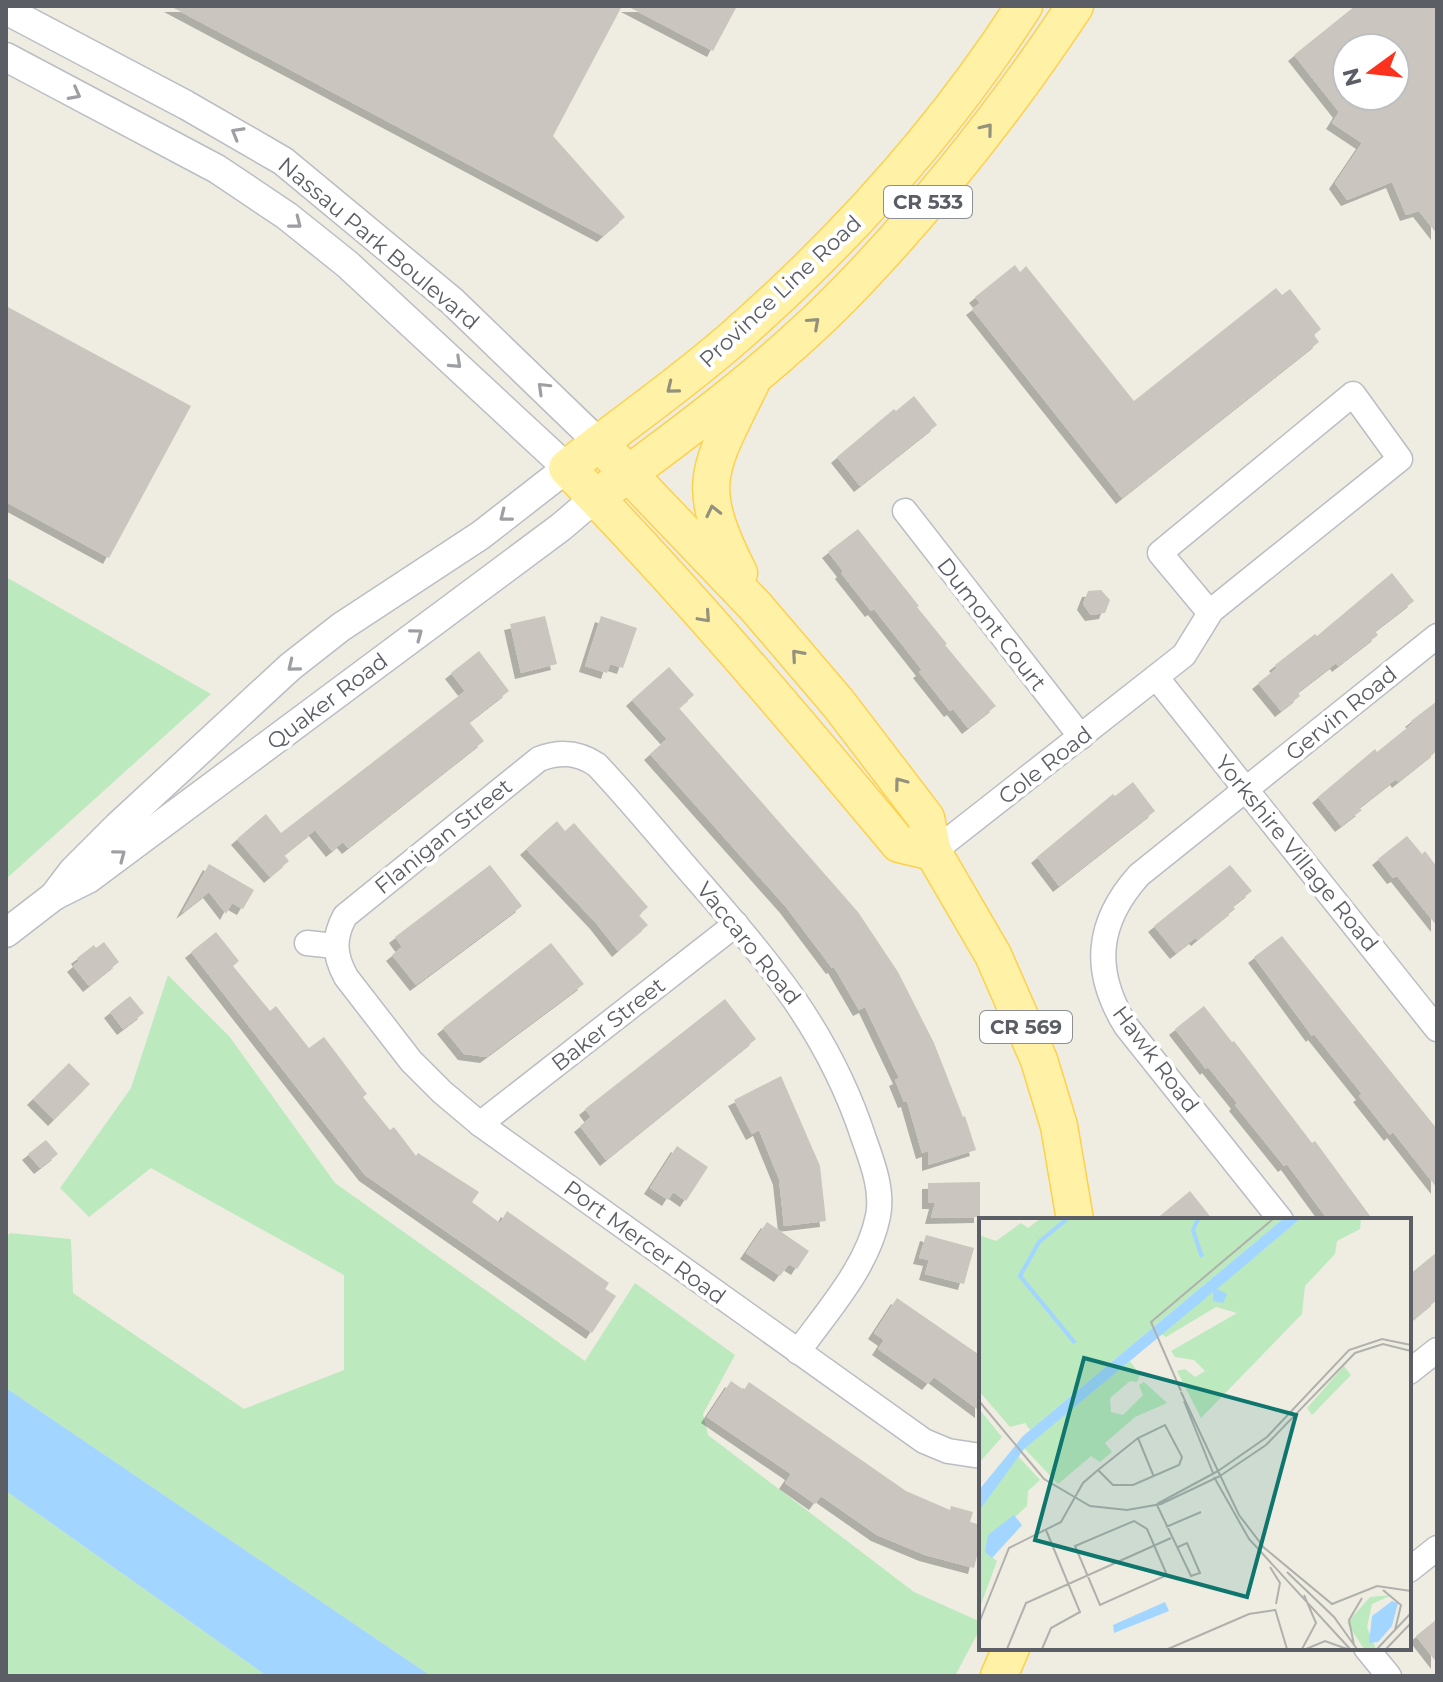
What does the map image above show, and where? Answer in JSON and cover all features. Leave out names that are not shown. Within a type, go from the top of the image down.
[{"type":"main road","name":"Province Line Road","points":[[599,443],[737,335],[854,224],[891,184],[958,101],[1024,6]]},
{"type":"main road","name":"Province Line Road","points":[[629,473],[755,375],[856,282],[1009,102],[1075,6]]},
{"type":"main road","points":[[755,375],[717,451],[709,495],[722,540],[756,607]]},
{"type":"main road","name":"CR 533","points":[[567,468],[599,443]]},
{"type":"main road","name":"CR 569","points":[[599,443],[756,607],[838,703],[926,818],[933,852],[993,955],[1039,1060],[1059,1126],[1075,1218]]},
{"type":"main road","points":[[567,468],[761,679],[899,844],[933,852]]},
{"type":"main road","name":"CR 533","points":[[595,498],[629,473]]},
{"type":"main road","points":[[999,1676],[1010,1650]]},
{"type":"street","name":"Nassau Park Boulevard","points":[[6,10],[200,112],[283,161],[452,301],[599,443]]},
{"type":"street","name":"Nassau Park Boulevard","points":[[6,57],[217,169],[287,216],[368,283],[567,468]]},
{"type":"street","name":"Cole Road","points":[[933,852],[1184,655],[1210,613],[1400,459],[1353,394],[1160,553],[1210,613]]},
{"type":"street","name":"Quaker Road","points":[[54,896],[73,871],[118,826],[290,667],[341,627],[481,535],[567,468]]},
{"type":"street","name":"Quaker Road","points":[[6,933],[54,896],[88,879],[561,527],[595,498]]},
{"type":"street","name":"Dumont Court","points":[[905,511],[1081,737]]},
{"type":"street","name":"Gervin Road","points":[[1245,789],[1437,636]]},
{"type":"street","name":"Yorkshire Village Road","points":[[1156,677],[1437,1029]]},
{"type":"street","name":"Flanigan Street","points":[[335,946],[338,929],[354,907],[539,759],[566,745],[602,770]]},
{"type":"street","name":"Vaccaro Road","points":[[602,770],[778,974],[800,1005],[836,1069],[857,1115],[878,1189],[879,1212],[863,1259],[798,1352]]},
{"type":"street","name":"Hawk Road","points":[[1245,789],[1139,875],[1123,893],[1112,912],[1104,937],[1102,962],[1105,983],[1126,1026],[1279,1218]]},
{"type":"street","name":"Baker Street","points":[[480,1124],[736,924]]},
{"type":"street","points":[[307,943],[335,946]]},
{"type":"street","name":"Port Mercer Road","points":[[335,946],[337,962],[346,977],[411,1061],[480,1124],[924,1441],[948,1451],[979,1456]]},
{"type":"street","points":[[1411,1370],[1437,1350]]},
{"type":"street","points":[[1411,1568],[1437,1548]]},
{"type":"street","points":[[1368,1650],[1389,1676]]},
{"type":"green space","points":[[6,577],[211,694],[6,879]]},
{"type":"green space","points":[[168,975],[229,1036],[335,1183],[585,1361],[635,1283],[735,1355],[703,1414],[708,1435],[914,1592],[979,1621],[979,1631],[955,1676],[431,1676],[6,1388],[6,1238],[10,1233],[71,1239],[73,1293],[244,1409],[344,1370],[344,1275],[151,1168],[89,1217],[60,1188],[131,1088]]},
{"type":"green space","points":[[6,1491],[267,1676],[6,1676]]},
{"type":"water","points":[[6,1388],[431,1676],[267,1676],[6,1491]]},
{"type":"building","points":[[170,6],[622,6],[553,136],[625,217],[603,236]]},
{"type":"building","points":[[627,6],[737,6],[713,51]]},
{"type":"building","points":[[1355,6],[1437,6],[1437,234],[1419,211],[1406,215],[1392,182],[1347,200],[1335,183],[1362,143],[1332,123],[1339,112],[1411,112],[1411,32],[1331,32],[1331,102],[1294,55]]},
{"type":"building","points":[[1015,265],[1020,272],[1026,266],[1134,401],[1276,288],[1282,295],[1290,289],[1321,329],[1314,335],[1319,342],[1122,498],[972,309],[980,303],[975,297]]},
{"type":"building","points":[[6,306],[191,406],[109,558],[6,502]]},
{"type":"building","points":[[914,396],[937,425],[860,486],[837,457]]},
{"type":"building","points":[[858,529],[919,606],[945,645],[996,706],[968,728],[953,709],[950,711],[919,672],[922,670],[874,609],[871,611],[828,552]]},
{"type":"building","points":[[1392,573],[1414,601],[1375,631],[1378,635],[1298,692],[1300,696],[1281,711],[1258,683],[1277,668],[1275,665],[1315,634],[1317,636]]},
{"type":"building","points":[[1101,590],[1110,600],[1105,613],[1091,615],[1083,604],[1088,591]]},
{"type":"building","points":[[545,616],[557,664],[521,673],[510,624]]},
{"type":"building","points":[[601,616],[637,628],[623,668],[610,664],[607,673],[585,666]]},
{"type":"building","points":[[479,651],[509,691],[469,722],[484,741],[348,848],[343,842],[332,851],[315,830],[284,855],[289,861],[270,877],[237,839],[266,814],[281,833],[465,691],[451,673]]},
{"type":"building","points":[[669,667],[694,695],[679,708],[858,912],[898,972],[934,1043],[976,1150],[928,1165],[928,1151],[922,1153],[907,1101],[904,1102],[895,1080],[899,1078],[865,1007],[859,1010],[834,967],[786,907],[650,754],[667,739],[632,700]]},
{"type":"building","points":[[1437,701],[1437,751],[1398,782],[1396,779],[1341,826],[1318,797]]},
{"type":"building","points":[[1133,782],[1155,811],[1059,886],[1037,857],[1113,794],[1115,796]]},
{"type":"building","points":[[557,821],[565,831],[574,823],[648,907],[639,915],[648,925],[618,951],[596,923],[526,849]]},
{"type":"building","points":[[1407,836],[1422,854],[1425,851],[1437,867],[1437,926],[1397,876],[1393,878],[1378,859]]},
{"type":"building","points":[[209,864],[254,890],[243,909],[232,903],[226,914],[209,892],[182,913]]},
{"type":"building","points":[[490,865],[522,906],[416,985],[392,955],[402,947],[395,937]]},
{"type":"building","points":[[1230,865],[1252,891],[1197,940],[1195,938],[1176,953],[1154,926]]},
{"type":"building","points":[[216,932],[239,961],[233,966],[270,1011],[276,1006],[309,1048],[324,1037],[367,1094],[363,1097],[390,1130],[394,1127],[416,1156],[418,1153],[479,1192],[472,1202],[500,1223],[507,1211],[609,1283],[605,1289],[616,1296],[592,1333],[365,1175],[191,952]]},
{"type":"building","points":[[1282,936],[1437,1129],[1437,1188],[1393,1132],[1390,1135],[1359,1096],[1362,1094],[1314,1034],[1312,1036],[1254,957]]},
{"type":"building","points":[[104,942],[119,962],[89,986],[73,966],[79,961],[77,958],[94,945],[96,948]]},
{"type":"building","points":[[551,943],[584,984],[486,1057],[464,1054],[443,1028]]},
{"type":"building","points":[[130,996],[144,1013],[123,1029],[110,1012]]},
{"type":"building","points":[[725,999],[756,1039],[606,1160],[580,1126],[591,1117],[585,1109]]},
{"type":"building","points":[[1204,1006],[1312,1143],[1315,1141],[1372,1218],[1327,1218],[1287,1164],[1284,1166],[1235,1105],[1237,1103],[1175,1029]]},
{"type":"building","points":[[69,1063],[90,1084],[54,1120],[33,1099]]},
{"type":"building","points":[[781,1076],[820,1166],[826,1221],[784,1226],[779,1179],[759,1130],[752,1134],[734,1100]]},
{"type":"building","points":[[46,1140],[58,1154],[40,1168],[28,1154]]},
{"type":"building","points":[[677,1146],[708,1167],[686,1201],[673,1192],[668,1200],[650,1188]]},
{"type":"building","points":[[980,1182],[980,1217],[931,1218],[935,1203],[928,1203],[928,1183]]},
{"type":"building","points":[[1190,1191],[1211,1218],[1157,1218]]},
{"type":"building","points":[[767,1222],[809,1251],[797,1269],[789,1264],[780,1276],[746,1253]]},
{"type":"building","points":[[926,1235],[974,1248],[964,1284],[925,1274],[929,1260],[919,1258]]},
{"type":"building","points":[[1437,1252],[1437,1300],[1411,1321],[1411,1273]]},
{"type":"building","points":[[897,1298],[979,1355],[979,1411],[934,1377],[928,1384],[878,1349],[884,1340],[874,1333]]},
{"type":"building","points":[[731,1381],[744,1390],[749,1382],[906,1491],[950,1510],[951,1506],[973,1512],[970,1522],[979,1524],[979,1548],[974,1568],[925,1555],[877,1535],[821,1496],[815,1504],[785,1483],[791,1474],[707,1417]]},
{"type":"building","points":[[1437,1619],[1437,1663],[1416,1636]]}]
